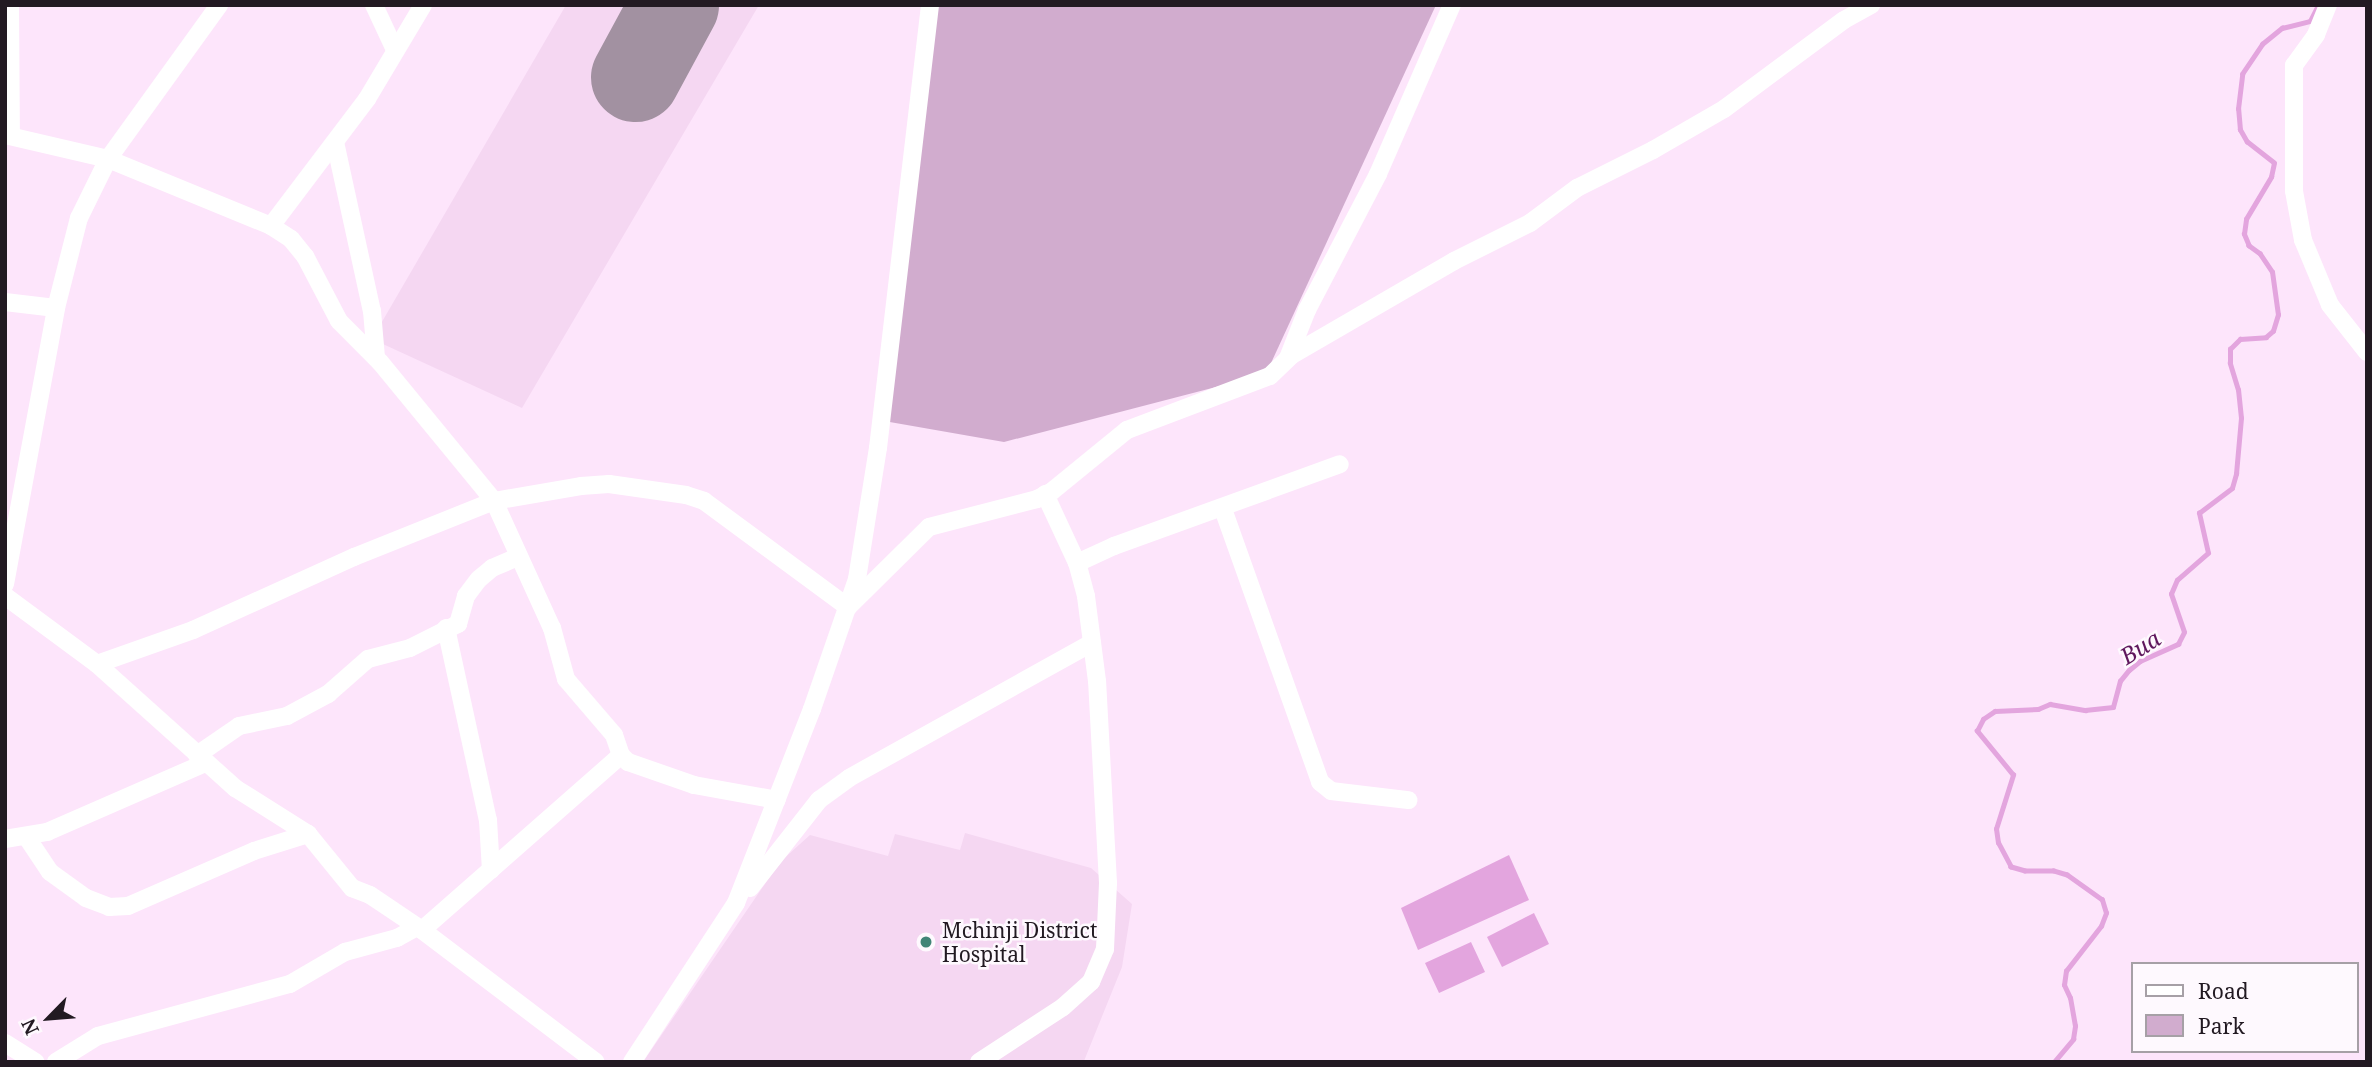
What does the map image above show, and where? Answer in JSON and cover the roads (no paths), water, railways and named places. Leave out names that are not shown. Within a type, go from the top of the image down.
[{"type":"street","points":[[10,5],[8,135],[108,159],[271,226],[299,247],[339,321],[376,358],[494,501],[517,557],[552,628],[566,679],[614,735],[621,755],[628,762],[694,785],[777,800]]},
{"type":"street","points":[[5,584],[56,308],[79,218],[108,159],[219,5]]},
{"type":"street","points":[[374,5],[396,50]]},
{"type":"street","points":[[271,226],[367,99],[423,5]]},
{"type":"street","points":[[737,903],[857,579],[878,448],[930,5]]},
{"type":"street","points":[[1288,358],[1307,310],[1384,162],[1452,5]]},
{"type":"street","points":[[848,607],[929,527],[1045,494],[1127,430],[1270,376],[1288,358],[1454,261],[1530,223],[1577,188],[1653,150],[1724,109],[1844,20],[1871,5]]},
{"type":"street","points":[[2328,5],[2316,35],[2294,65],[2294,191],[2303,240],[2330,305],[2367,352]]},
{"type":"street","points":[[335,142],[372,311],[376,358]]},
{"type":"street","points":[[5,302],[56,308]]},
{"type":"street","points":[[1077,563],[1114,546],[1223,509],[1340,464]]},
{"type":"street","points":[[97,664],[193,630],[354,557],[494,501],[581,485],[609,484],[686,495],[704,501],[848,607]]},
{"type":"street","points":[[979,1062],[1063,1007],[1091,982],[1105,949],[1108,883],[1092,643],[1086,596],[1077,563],[1045,494]]},
{"type":"street","points":[[1223,509],[1320,782],[1331,791],[1408,800]]},
{"type":"street","points":[[5,839],[47,832],[201,759],[239,726],[287,716],[328,694],[368,659],[410,648],[461,621],[466,596],[479,579],[492,568],[517,557]]},
{"type":"street","points":[[5,596],[97,664],[235,788],[308,834],[352,888],[370,895],[419,928],[596,1062]]},
{"type":"street","points":[[446,628],[484,795],[491,870]]},
{"type":"street","points":[[632,1062],[737,903],[819,800],[849,778],[1092,643]]},
{"type":"street","points":[[56,1062],[98,1036],[290,984],[345,952],[397,938],[419,928],[491,870],[621,755]]},
{"type":"street","points":[[26,836],[50,872],[86,898],[109,907],[128,906],[254,851],[308,834]]},
{"type":"street","points":[[5,1043],[35,1062]]},
{"type":"waterway","name":"Bua","points":[[2054,1062],[2073,1039],[2075,1026],[2070,998],[2064,985],[2066,971],[2101,926],[2106,913],[2102,900],[2067,875],[2054,871],[2025,871],[2011,867],[1998,843],[1996,829],[2013,775],[1977,731],[1983,719],[1995,711],[2038,709],[2050,704],[2085,710],[2113,707],[2120,681],[2129,670],[2140,661],[2178,644],[2184,632],[2171,594],[2177,580],[2208,553],[2199,513],[2232,488],[2236,474],[2241,418],[2238,390],[2230,363],[2230,349],[2240,339],[2266,337],[2273,331],[2278,315],[2272,272],[2260,254],[2249,246],[2244,234],[2246,219],[2271,177],[2274,163],[2247,142],[2240,130],[2238,109],[2242,74],[2262,44],[2282,28],[2310,21],[2318,5]]},
{"type":"place","name":"Mchinji District Hospital","points":[[926,942]]}]
